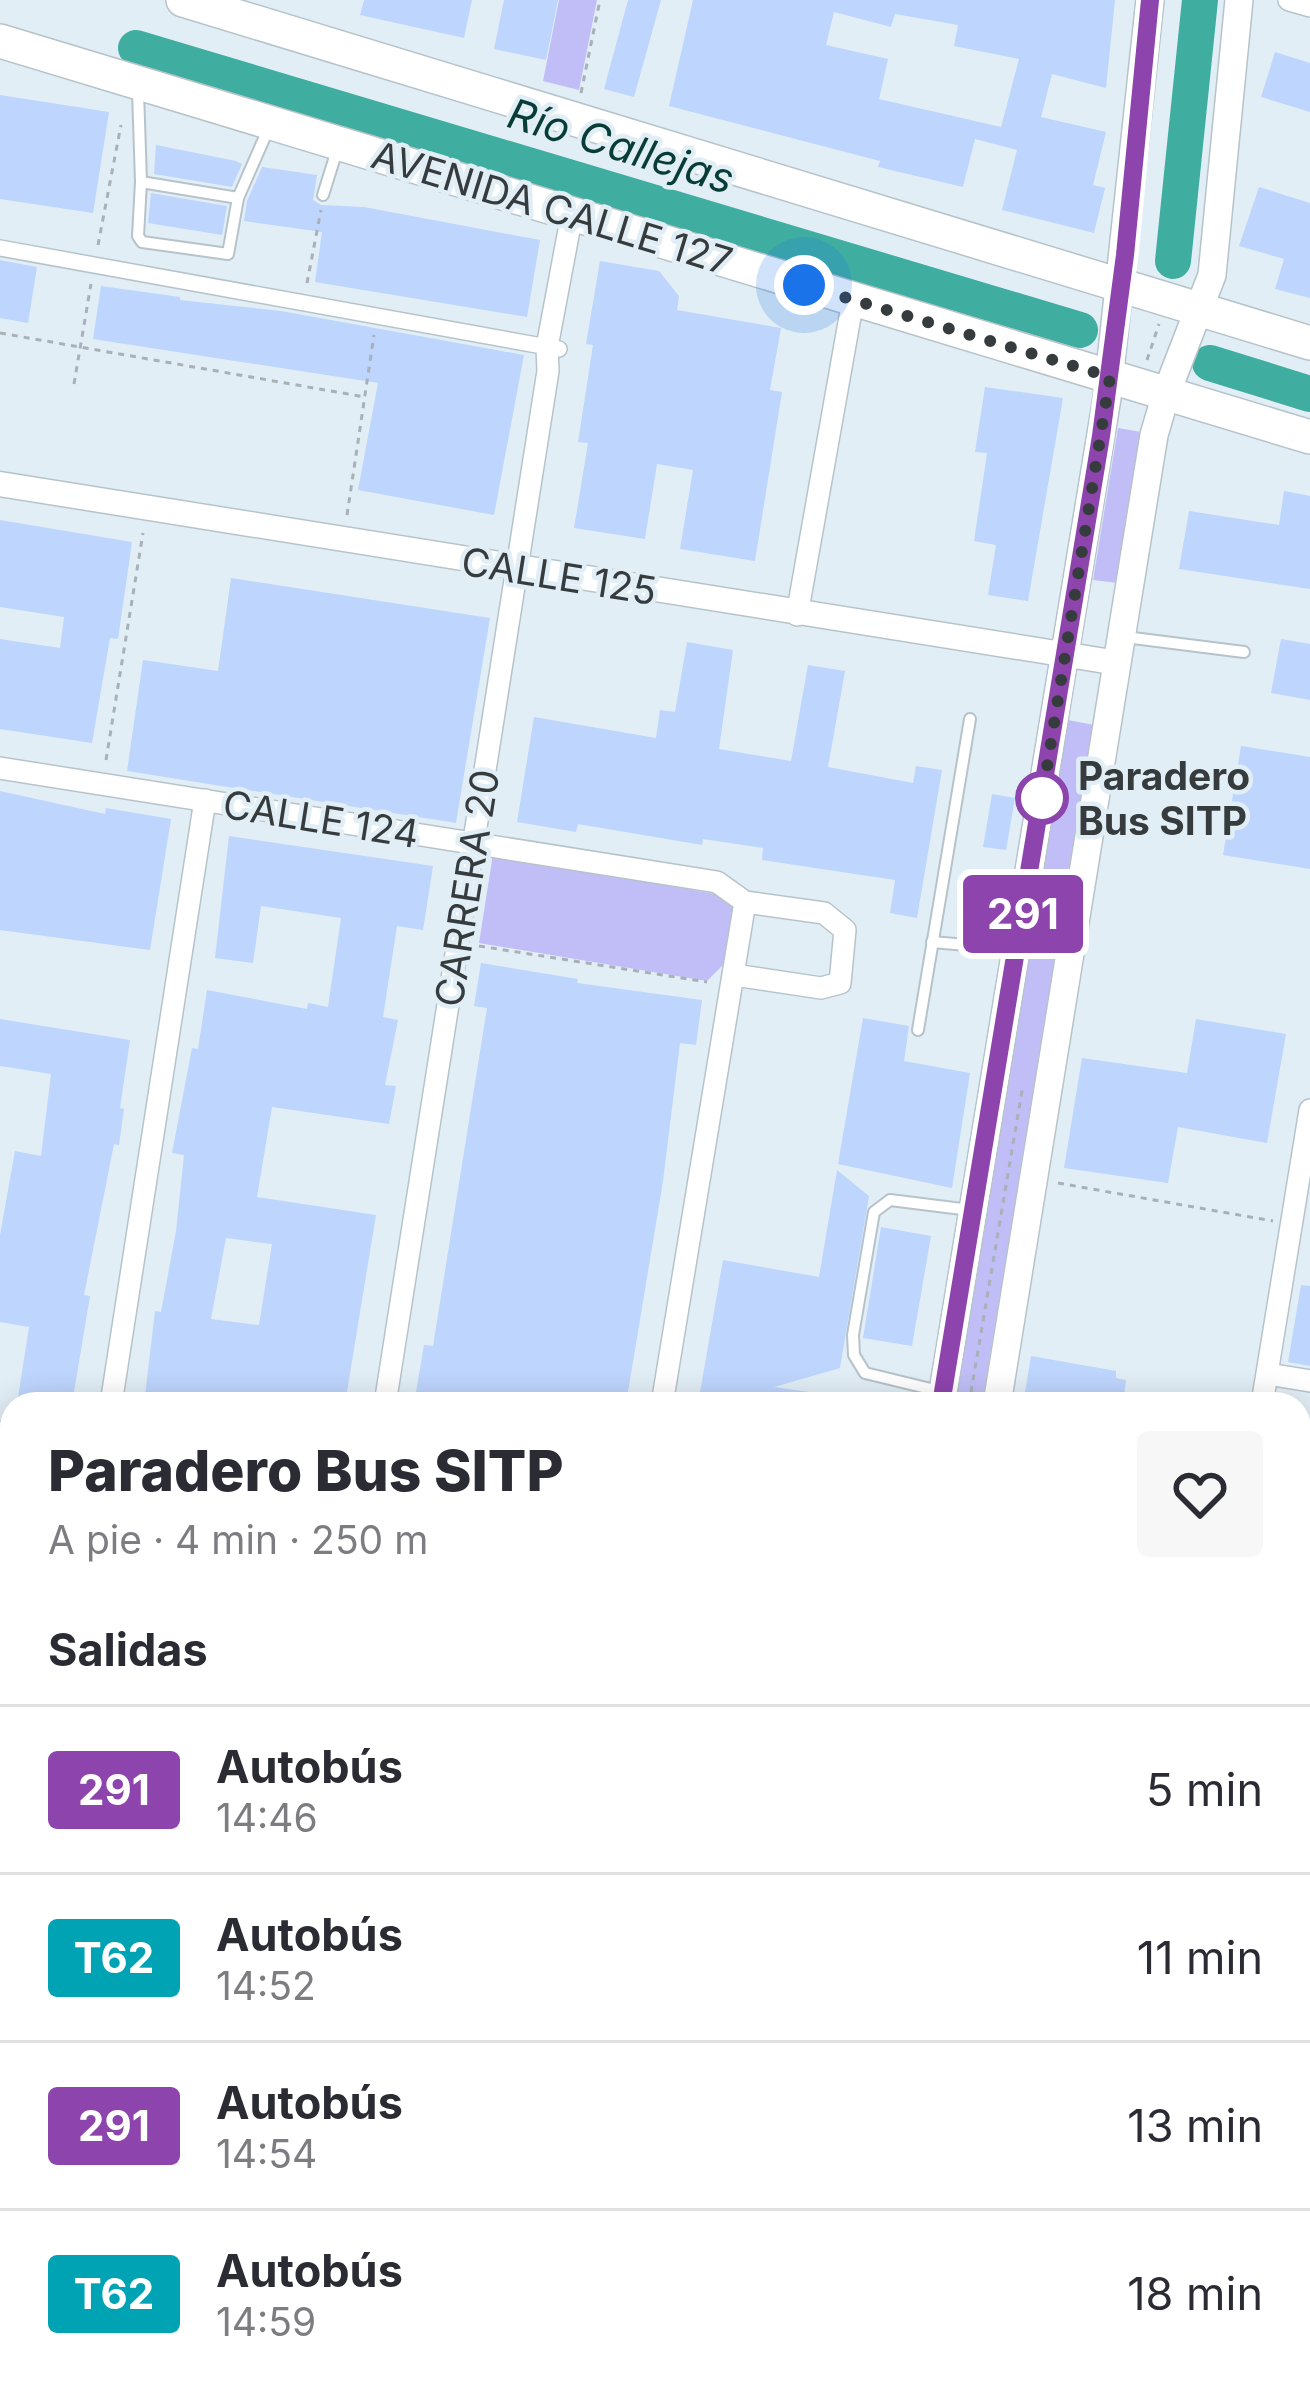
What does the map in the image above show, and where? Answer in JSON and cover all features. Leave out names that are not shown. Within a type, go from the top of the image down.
[{"type":"main road","points":[[183,0],[1310,343]]},
{"type":"main road","points":[[943,1392],[1110,377],[1150,0]]},
{"type":"main road","points":[[999,1392],[1154,435],[1214,263],[1239,0]]},
{"type":"main road","name":"AVENIDA CALLE 127","points":[[0,41],[1310,437]]},
{"type":"street","points":[[1289,0],[1310,7]]},
{"type":"street","name":"CARRERA 20","points":[[387,1392],[548,371],[578,216]]},
{"type":"street","points":[[0,248],[553,348]]},
{"type":"street","points":[[796,614],[853,300]]},
{"type":"street","name":"CALLE 125","points":[[0,484],[1066,655],[1120,650]]},
{"type":"street","name":"CALLE 124","points":[[0,768],[717,882],[746,902],[824,913],[844,929],[840,983],[820,988],[733,980]]},
{"type":"street","points":[[113,1392],[205,800]]},
{"type":"street","points":[[664,1392],[746,902]]},
{"type":"street","points":[[1264,1392],[1310,1110]]},
{"type":"street","points":[[1268,1374],[1310,1381]]},
{"type":"lane","points":[[137,82],[142,110],[138,236],[142,242],[228,254],[238,198],[271,122]]},
{"type":"lane","points":[[323,195],[339,143]]},
{"type":"lane","points":[[141,182],[238,198]]},
{"type":"lane","points":[[1120,650],[1244,652]]},
{"type":"lane","points":[[918,1030],[970,719]]},
{"type":"lane","points":[[932,942],[1017,950]]},
{"type":"lane","points":[[924,1392],[865,1373],[854,1354],[853,1335],[874,1212],[890,1201],[974,1210]]},
{"type":"path","points":[[575,118],[600,0]]},
{"type":"path","points":[[74,384],[121,128]]},
{"type":"path","points":[[304,302],[323,195]]},
{"type":"path","points":[[346,523],[376,316]]},
{"type":"path","points":[[0,333],[365,397]]},
{"type":"path","points":[[102,784],[144,525]]},
{"type":"path","points":[[459,943],[733,980]]},
{"type":"path","points":[[1049,1181],[1292,1224]]},
{"type":"shaded area","points":[[559,0],[597,0],[579,90],[543,81]]},
{"type":"shaded area","points":[[1118,428],[1141,432],[1117,583],[1093,580]]},
{"type":"shaded area","points":[[1068,720],[1094,725],[984,1392],[954,1392]]},
{"type":"shaded area","points":[[493,854],[737,898],[723,965],[707,981],[479,943]]},
{"type":"building","points":[[364,0],[472,0],[464,38],[360,15]]},
{"type":"building","points":[[504,0],[558,0],[546,60],[494,49]]},
{"type":"building","points":[[628,0],[661,0],[634,97],[604,89]]},
{"type":"building","points":[[693,0],[1115,0],[1106,88],[1052,74],[1041,117],[1106,132],[1093,185],[1105,188],[1094,233],[1002,210],[1017,150],[975,139],[963,187],[669,106]],"holes":[[[834,12],[891,27],[895,14],[958,25],[954,46],[1019,59],[1001,127],[879,99],[888,59],[826,45]]]},
{"type":"building","points":[[1275,52],[1310,63],[1310,112],[1261,97]]},
{"type":"building","points":[[0,95],[109,112],[93,213],[0,199]]},
{"type":"building","points":[[156,145],[242,164],[232,187],[154,174]]},
{"type":"building","points":[[262,167],[317,175],[313,200],[321,205],[364,207],[540,240],[527,317],[315,282],[322,232],[244,221]]},
{"type":"building","points":[[1259,187],[1310,203],[1310,298],[1275,289],[1284,259],[1239,246]]},
{"type":"building","points":[[151,193],[227,206],[222,235],[148,223]]},
{"type":"building","points":[[0,260],[37,267],[28,323],[0,318]]},
{"type":"building","points":[[600,261],[659,271],[679,296],[677,310],[781,328],[770,390],[782,392],[755,561],[680,549],[693,470],[657,464],[645,539],[574,528],[588,443],[578,442],[593,345],[586,344]]},
{"type":"building","points":[[101,286],[281,311],[524,355],[494,515],[358,490],[378,383],[93,339]]},
{"type":"building","points":[[985,387],[1063,398],[1028,601],[988,595],[996,545],[974,541],[987,453],[975,452]]},
{"type":"building","points":[[1284,491],[1310,496],[1310,589],[1179,569],[1189,511],[1279,525]]},
{"type":"building","points":[[0,520],[132,542],[118,639],[110,638],[92,743],[0,729],[0,639],[60,648],[64,617],[0,607]]},
{"type":"building","points":[[231,578],[490,618],[456,823],[127,771],[143,660],[218,671]]},
{"type":"building","points":[[1281,639],[1310,644],[1310,700],[1271,693]]},
{"type":"building","points":[[687,642],[733,650],[719,749],[791,761],[808,665],[845,671],[828,767],[913,783],[916,766],[942,770],[917,918],[890,913],[895,880],[762,860],[763,848],[703,839],[702,845],[578,824],[576,832],[517,822],[534,717],[656,738],[660,710],[675,712]]},
{"type":"building","points":[[1241,746],[1310,757],[1310,869],[1223,855]]},
{"type":"building","points":[[0,791],[105,814],[106,808],[171,819],[150,950],[0,930]]},
{"type":"building","points":[[992,794],[1015,798],[1006,850],[983,847]]},
{"type":"building","points":[[229,836],[433,866],[423,930],[397,926],[383,1017],[398,1020],[385,1085],[396,1086],[389,1124],[272,1107],[257,1197],[376,1215],[347,1392],[145,1392],[155,1311],[161,1312],[176,1231],[184,1155],[172,1153],[207,990],[307,1009],[308,1003],[328,1007],[341,918],[261,906],[253,963],[215,958]],"holes":[[[226,1238],[272,1244],[259,1325],[211,1319]]]},
{"type":"building","points":[[481,963],[578,979],[577,983],[702,1000],[696,1045],[680,1043],[628,1392],[416,1392],[424,1345],[433,1346],[487,1008],[474,1006]]},
{"type":"building","points":[[863,1018],[909,1026],[904,1061],[970,1073],[952,1188],[838,1164]]},
{"type":"building","points":[[0,1019],[130,1040],[119,1145],[114,1144],[84,1295],[90,1296],[74,1392],[19,1392],[29,1327],[0,1322],[0,1235],[15,1151],[41,1156],[51,1074],[0,1066]]},
{"type":"building","points":[[1196,1019],[1286,1034],[1267,1143],[1178,1127],[1168,1183],[1064,1168],[1082,1058],[1187,1073]]},
{"type":"building","points":[[837,1170],[869,1196],[840,1368],[774,1387],[809,1392],[700,1392],[723,1260],[819,1277]]},
{"type":"building","points":[[881,1227],[931,1236],[912,1346],[863,1338]]},
{"type":"building","points":[[1301,1285],[1310,1286],[1310,1366],[1288,1362]]},
{"type":"building","points":[[1031,1356],[1116,1371],[1116,1378],[1126,1380],[1124,1392],[1025,1392]]},
{"type":"waterway","points":[[1173,261],[1200,0]]},
{"type":"waterway","name":"Río Callejas","points":[[136,48],[1080,330]]},
{"type":"waterway","name":"Río Callejas","points":[[1210,363],[1310,394]]},
{"type":"bus line","name":"291","points":[[943,1392],[1110,377],[1150,0]]},
{"type":"place","name":"Paradero Bus SITP","points":[[1042,798]]},
{"type":"route","points":[[804,285],[1110,377],[1039,817],[1042,798]]}]
